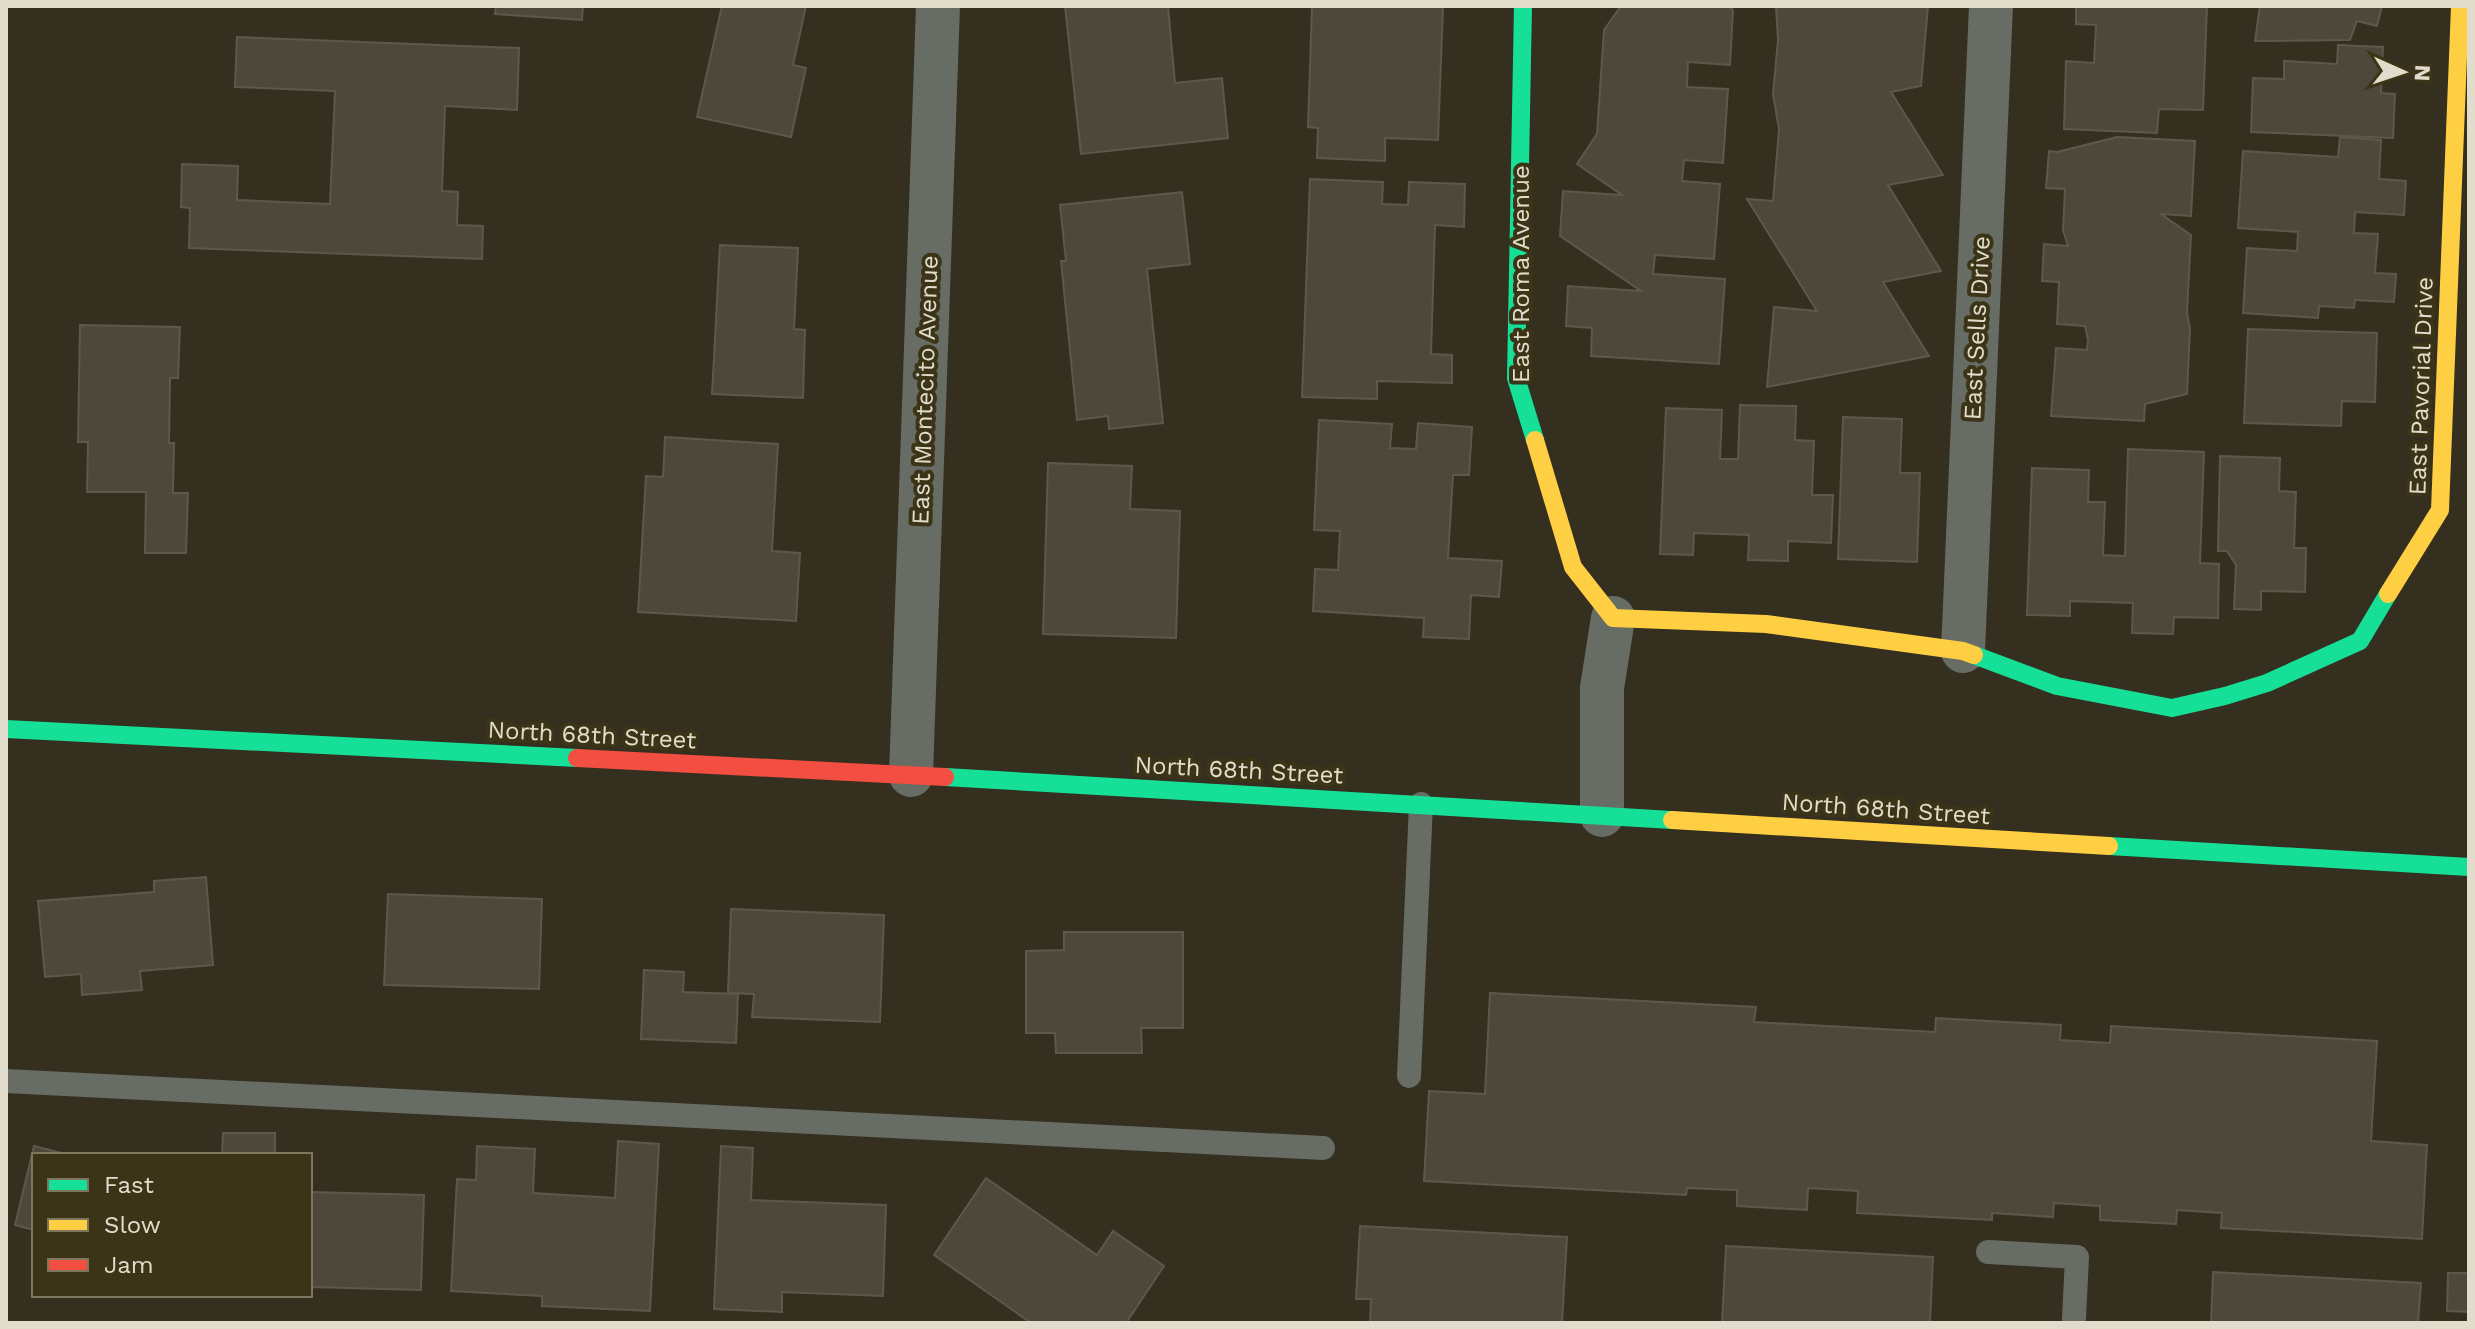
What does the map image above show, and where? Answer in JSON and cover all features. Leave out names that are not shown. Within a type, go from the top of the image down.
[{"type":"street","name":"East Montecito Avenue","points":[[911,775],[938,6]]},
{"type":"street","name":"East Roma Avenue","points":[[1523,6],[1516,378],[1573,567],[1613,618]]},
{"type":"street","name":"East Sells Drive","points":[[1963,651],[1991,6]]},
{"type":"street","name":"East Pavorial Drive","points":[[1963,651],[2057,686],[2172,708],[2267,683],[2360,641],[2440,510],[2460,6]]},
{"type":"street","points":[[1602,815],[1602,688],[1613,618],[1766,624],[1963,651]]},
{"type":"street","name":"North 68th Street","points":[[6,729],[911,775],[2469,867]]},
{"type":"lane","points":[[1409,1076],[1421,804]]},
{"type":"lane","points":[[6,1081],[1323,1148]]},
{"type":"lane","points":[[1988,1252],[2077,1257],[2074,1319]]},
{"type":"building","points":[[496,6],[583,6],[582,20],[495,14]]},
{"type":"building","points":[[722,6],[806,6],[793,65],[806,68],[791,137],[697,117]]},
{"type":"building","points":[[1065,6],[1168,6],[1175,83],[1222,78],[1228,138],[1081,154]]},
{"type":"building","points":[[1312,6],[1443,6],[1438,140],[1385,138],[1385,161],[1317,158],[1318,128],[1308,127]]},
{"type":"building","points":[[1621,6],[1728,6],[1733,10],[1730,65],[1688,62],[1687,87],[1728,89],[1723,163],[1684,160],[1682,181],[1720,184],[1714,259],[1655,255],[1653,274],[1725,279],[1719,364],[1591,356],[1592,328],[1566,326],[1568,286],[1641,291],[1560,236],[1563,191],[1622,195],[1577,164],[1597,134],[1604,30]]},
{"type":"building","points":[[1776,6],[1928,6],[1921,86],[1891,92],[1943,175],[1888,185],[1941,271],[1883,282],[1929,356],[1767,387],[1774,307],[1817,311],[1747,199],[1773,201],[1779,129],[1773,94],[1778,40]]},
{"type":"building","points":[[2076,6],[2207,6],[2203,110],[2159,109],[2157,133],[2064,129],[2066,61],[2094,63],[2096,25],[2076,24]]},
{"type":"building","points":[[2260,6],[2382,6],[2377,26],[2357,21],[2350,40],[2255,41]]},
{"type":"building","points":[[237,37],[519,48],[517,110],[445,106],[442,191],[458,192],[457,225],[483,226],[482,259],[189,248],[190,208],[181,207],[182,164],[238,166],[237,200],[330,204],[335,91],[235,87]]},
{"type":"building","points":[[2338,45],[2383,47],[2381,93],[2395,94],[2393,138],[2251,132],[2253,78],[2284,79],[2284,61],[2337,64]]},
{"type":"building","points":[[2117,137],[2195,141],[2191,216],[2161,214],[2191,235],[2187,394],[2145,404],[2144,421],[2051,416],[2056,348],[2087,350],[2088,340],[2085,326],[2057,324],[2059,282],[2042,281],[2044,244],[2068,246],[2063,230],[2065,189],[2046,188],[2049,151],[2057,152]]},
{"type":"building","points":[[2340,137],[2381,140],[2379,179],[2406,181],[2404,215],[2355,212],[2354,233],[2378,234],[2375,273],[2396,274],[2394,302],[2355,300],[2354,308],[2319,306],[2318,318],[2243,313],[2247,248],[2297,251],[2298,232],[2238,228],[2243,151],[2338,157]]},
{"type":"building","points":[[1310,179],[1383,182],[1382,204],[1408,205],[1409,182],[1465,184],[1464,227],[1435,225],[1431,354],[1452,355],[1452,383],[1377,381],[1377,399],[1302,397]]},
{"type":"building","points":[[1182,192],[1190,264],[1147,269],[1163,423],[1109,429],[1108,416],[1077,420],[1061,261],[1066,261],[1060,205]]},
{"type":"building","points":[[720,245],[798,248],[794,329],[805,330],[803,398],[712,394]]},
{"type":"building","points":[[80,325],[180,327],[178,378],[170,378],[169,443],[174,443],[173,493],[188,493],[186,553],[145,553],[146,492],[87,492],[88,442],[78,442]]},
{"type":"building","points":[[2248,329],[2377,333],[2375,402],[2342,401],[2341,426],[2244,423]]},
{"type":"building","points":[[1740,405],[1796,406],[1795,440],[1814,441],[1812,495],[1833,495],[1831,543],[1788,541],[1788,561],[1748,560],[1749,535],[1694,533],[1693,555],[1660,554],[1666,408],[1722,410],[1720,459],[1738,459]]},
{"type":"building","points":[[1843,417],[1902,419],[1900,473],[1920,473],[1917,562],[1838,559]]},
{"type":"building","points":[[1319,420],[1392,424],[1390,448],[1416,449],[1418,423],[1472,427],[1469,475],[1453,475],[1448,558],[1502,561],[1499,597],[1471,595],[1469,639],[1423,637],[1424,618],[1313,611],[1315,569],[1338,570],[1340,531],[1314,530]]},
{"type":"building","points":[[665,437],[778,444],[772,551],[800,553],[796,621],[638,612],[646,476],[663,477]]},
{"type":"building","points":[[2128,449],[2204,452],[2200,563],[2219,564],[2218,618],[2174,617],[2173,634],[2132,633],[2133,603],[2070,601],[2070,616],[2027,615],[2032,468],[2089,470],[2088,502],[2105,502],[2103,555],[2125,556]]},
{"type":"building","points":[[2220,456],[2280,458],[2279,491],[2296,492],[2294,548],[2306,548],[2305,592],[2261,591],[2261,610],[2234,609],[2236,565],[2227,551],[2218,551]]},
{"type":"building","points":[[1048,463],[1132,466],[1130,509],[1180,511],[1176,638],[1043,634]]},
{"type":"building","points":[[206,877],[213,965],[140,971],[142,990],[82,995],[81,974],[45,977],[38,901],[154,892],[154,881]]},
{"type":"building","points":[[388,894],[542,899],[539,989],[384,985]]},
{"type":"building","points":[[731,909],[884,915],[880,1022],[752,1017],[754,994],[728,993]]},
{"type":"building","points":[[1064,932],[1183,932],[1183,1028],[1141,1028],[1142,1053],[1056,1053],[1055,1033],[1026,1033],[1026,951],[1064,950]]},
{"type":"building","points":[[644,970],[684,972],[683,992],[738,994],[736,1043],[641,1039]]},
{"type":"building","points":[[1490,993],[1756,1007],[1754,1022],[1935,1032],[1936,1018],[2061,1025],[2060,1040],[2110,1043],[2111,1026],[2377,1041],[2371,1141],[2427,1145],[2422,1239],[2221,1228],[2222,1213],[2177,1210],[2176,1224],[2100,1220],[2100,1206],[2054,1203],[2053,1217],[1992,1213],[1992,1220],[1857,1213],[1858,1191],[1808,1188],[1807,1210],[1737,1206],[1737,1190],[1687,1188],[1686,1195],[1424,1181],[1429,1091],[1485,1094]]},
{"type":"building","points":[[223,1133],[275,1133],[275,1153],[222,1153]]},
{"type":"building","points":[[618,1141],[659,1144],[650,1311],[542,1306],[542,1296],[451,1291],[457,1179],[476,1180],[477,1146],[535,1149],[533,1193],[615,1198]]},
{"type":"building","points":[[34,1146],[61,1153],[32,1153]]},
{"type":"building","points":[[721,1146],[753,1148],[751,1200],[886,1205],[883,1296],[782,1292],[782,1312],[714,1309]]},
{"type":"building","points":[[32,1154],[32,1229],[15,1225]]},
{"type":"building","points":[[986,1178],[1097,1255],[1113,1231],[1164,1266],[1126,1323],[1031,1323],[934,1255]]},
{"type":"building","points":[[312,1192],[424,1195],[421,1290],[312,1287]]},
{"type":"building","points":[[1360,1226],[1567,1237],[1562,1323],[1370,1323],[1371,1299],[1356,1299]]},
{"type":"building","points":[[1726,1246],[1933,1257],[1930,1323],[1722,1323]]},
{"type":"building","points":[[2213,1272],[2421,1283],[2418,1323],[2211,1323]]},
{"type":"building","points":[[2448,1273],[2468,1273],[2468,1312],[2447,1311]]},
{"type":"traffic: fast","points":[[1523,6],[1516,378],[1535,440]]},
{"type":"traffic: fast","points":[[1974,655],[2057,686],[2172,708],[2267,683],[2360,641],[2388,594]]},
{"type":"traffic: fast","points":[[6,729],[577,758]]},
{"type":"traffic: fast","points":[[945,777],[1672,820]]},
{"type":"traffic: fast","points":[[2109,846],[2469,867]]},
{"type":"traffic: slow","points":[[2388,594],[2440,510],[2460,6]]},
{"type":"traffic: slow","points":[[1535,440],[1573,567],[1613,618],[1766,624],[1974,655]]},
{"type":"traffic: slow","points":[[1672,820],[2109,846]]},
{"type":"traffic: jam","points":[[577,758],[945,777]]}]
